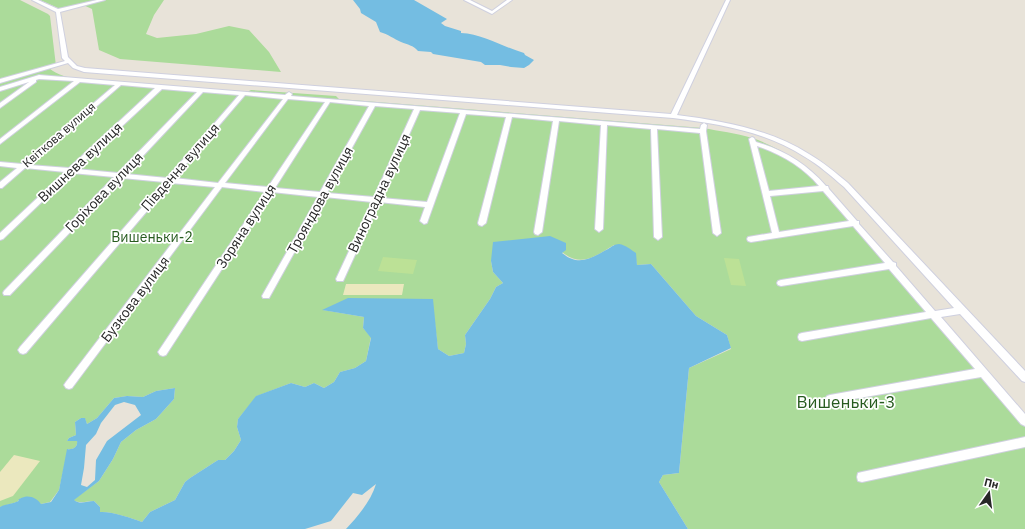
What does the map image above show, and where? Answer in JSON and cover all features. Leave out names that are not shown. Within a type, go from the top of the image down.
[{"type":"street","points":[[34,0],[58,12],[103,0]]},
{"type":"street","points":[[466,0],[492,13],[510,0]]},
{"type":"street","points":[[673,116],[728,0]]},
{"type":"street","points":[[58,12],[63,53],[67,62],[84,70],[465,101],[673,116],[707,120],[755,131],[784,142],[808,155],[828,169],[846,185],[1025,378]]},
{"type":"street","points":[[0,81],[67,62]]},
{"type":"street","points":[[0,106],[39,77]]},
{"type":"street","points":[[0,89],[39,77],[703,130]]},
{"type":"street","points":[[0,142],[78,80]]},
{"type":"street","name":"Квіткова вулиця","points":[[0,186],[119,84]]},
{"type":"street","name":"Вишнева вулиця","points":[[0,237],[160,87]]},
{"type":"street","name":"Бузкова вулиця","points":[[69,385],[295,87]]},
{"type":"street","name":"Горіхова вулиця","points":[[7,293],[202,90]]},
{"type":"street","name":"Південна вулиця","points":[[23,350],[243,94]]},
{"type":"street","name":"Зоряна вулиця","points":[[163,352],[329,100]]},
{"type":"street","points":[[424,221],[465,101]]},
{"type":"street","name":"Трояндова вулиця","points":[[266,296],[373,104]]},
{"type":"street","name":"Виноградна вулиця","points":[[340,279],[418,108]]},
{"type":"street","points":[[482,223],[510,115]]},
{"type":"street","points":[[538,232],[556,119]]},
{"type":"street","points":[[707,120],[703,130],[716,233]]},
{"type":"street","points":[[599,229],[604,123]]},
{"type":"street","points":[[654,127],[658,237]]},
{"type":"street","points":[[755,131],[752,138],[753,143],[776,235]]},
{"type":"street","points":[[753,143],[774,150],[806,168],[826,188],[1025,421]]},
{"type":"street","points":[[0,164],[430,206]]},
{"type":"street","points":[[765,194],[826,188]]},
{"type":"street","points":[[751,239],[856,223]]},
{"type":"street","points":[[781,283],[893,265]]},
{"type":"street","points":[[802,337],[961,310]]},
{"type":"street","points":[[830,399],[984,372]]},
{"type":"street","points":[[862,477],[1025,442]]},
{"type":"green space","name":"Вишеньки-2","points":[[0,0],[20,0],[50,16],[56,66],[49,68],[56,73],[71,78],[247,92],[251,90],[336,96],[339,99],[703,128],[746,136],[772,146],[800,163],[825,184],[1025,415],[1025,529],[688,529],[659,482],[663,475],[679,473],[689,368],[731,349],[727,335],[696,316],[651,264],[637,265],[636,260],[614,245],[588,259],[582,260],[569,257],[562,252],[491,261],[493,272],[503,283],[496,287],[490,299],[465,335],[466,344],[464,353],[449,356],[438,349],[432,299],[405,299],[323,310],[364,317],[363,328],[371,337],[366,361],[355,368],[340,372],[334,382],[324,388],[314,383],[305,387],[291,383],[257,396],[238,419],[237,427],[241,440],[234,451],[225,460],[218,460],[190,478],[185,482],[175,500],[150,512],[142,522],[115,514],[100,512],[100,507],[94,501],[81,502],[73,500],[99,481],[113,459],[121,442],[136,430],[156,419],[174,399],[175,388],[156,391],[143,397],[127,396],[114,398],[97,418],[87,424],[85,419],[81,418],[75,422],[76,435],[69,438],[67,441],[77,441],[77,445],[68,449],[59,490],[50,502],[41,504],[21,498],[17,502],[0,507]]},
{"type":"green space","points":[[40,0],[164,0],[154,15],[146,34],[157,38],[196,34],[229,26],[249,30],[269,52],[281,72],[120,59],[99,50],[92,9],[81,4],[60,9]]},
{"type":"green space","points":[[383,257],[417,260],[413,274],[378,271]]},
{"type":"green space","points":[[724,258],[739,259],[746,286],[731,285]]},
{"type":"sand","points":[[346,284],[404,284],[402,295],[343,295]]},
{"type":"sand","points":[[14,455],[40,461],[13,496],[0,501],[0,472]]},
{"type":"water","points":[[353,0],[414,0],[447,19],[441,23],[445,26],[461,31],[461,33],[485,38],[524,53],[534,60],[524,68],[485,65],[481,62],[433,54],[431,52],[418,51],[412,46],[380,32],[376,22],[361,13],[360,9]]},
{"type":"water","points":[[550,236],[566,243],[566,250],[562,253],[574,260],[585,260],[616,244],[624,245],[636,253],[637,265],[651,264],[696,316],[727,335],[731,348],[689,368],[679,473],[663,475],[659,482],[688,529],[346,529],[367,502],[376,484],[362,495],[353,493],[331,521],[305,529],[0,529],[0,507],[19,501],[21,498],[27,496],[35,498],[41,504],[51,502],[59,490],[67,449],[73,448],[77,445],[77,441],[67,441],[69,438],[76,435],[75,422],[81,418],[85,418],[87,424],[97,418],[114,398],[127,396],[143,397],[156,391],[175,388],[174,399],[156,419],[136,430],[121,442],[113,459],[99,481],[74,500],[81,503],[94,501],[100,507],[100,512],[115,514],[142,522],[150,512],[175,500],[185,482],[190,478],[218,460],[225,460],[234,451],[241,440],[237,427],[238,419],[256,396],[291,383],[305,387],[314,383],[324,388],[334,382],[340,372],[355,368],[366,361],[371,338],[363,328],[364,317],[322,310],[348,298],[433,299],[438,349],[449,356],[464,353],[466,344],[465,335],[490,299],[496,287],[503,283],[493,272],[491,261],[493,242]],"holes":[[[124,402],[135,405],[141,415],[107,441],[96,460],[95,480],[87,487],[81,485],[86,445],[96,434],[101,423],[115,405]]]},
{"type":"park label","name":"Вишеньки-3","points":[[846,402]]}]
